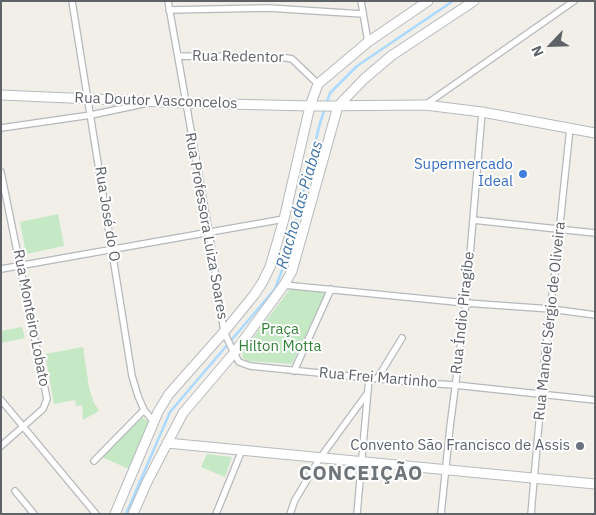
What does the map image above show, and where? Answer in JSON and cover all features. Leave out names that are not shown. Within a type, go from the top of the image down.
[{"type":"main road","points":[[115,514],[154,422],[169,394],[224,332],[262,283],[270,267],[318,84],[368,42],[428,1]]},
{"type":"main road","points":[[133,514],[183,412],[234,353],[284,285],[292,271],[298,255],[336,106],[391,56],[474,1]]},
{"type":"main road","name":"Rua Doutor Vasconcelos","points":[[1,94],[186,103],[425,106],[482,112],[595,133]]},
{"type":"main road","points":[[167,443],[595,484]]},
{"type":"street","name":"Rua José do O","points":[[72,1],[132,376],[144,410],[154,422]]},
{"type":"street","name":"Rua Professora Luiza Soares","points":[[168,1],[209,232],[224,332],[234,353]]},
{"type":"street","points":[[266,1],[268,8]]},
{"type":"street","points":[[361,1],[368,42]]},
{"type":"street","points":[[425,106],[574,1]]},
{"type":"street","points":[[169,10],[268,8],[363,14]]},
{"type":"street","name":"Rua Redentor","points":[[178,56],[280,57],[292,59],[318,84]]},
{"type":"street","points":[[1,128],[91,115],[155,102]]},
{"type":"street","name":"Rua Índio Piragibe","points":[[441,514],[466,303],[482,112]]},
{"type":"street","name":"Rua Manoel Sérgio de Oliveira","points":[[531,514],[536,479],[545,354],[570,128]]},
{"type":"street","name":"Rua Monteiro Lobato","points":[[1,172],[47,399],[43,409],[24,426]]},
{"type":"street","points":[[1,269],[284,219]]},
{"type":"street","points":[[473,220],[595,233]]},
{"type":"street","points":[[284,285],[466,303],[551,309],[595,315]]},
{"type":"street","points":[[294,371],[331,289]]},
{"type":"street","points":[[377,379],[402,338]]},
{"type":"street","name":"Rua Frei Martinho","points":[[234,353],[240,362],[250,366],[595,400]]},
{"type":"street","points":[[358,514],[366,395],[369,378]]},
{"type":"street","points":[[290,514],[295,500],[320,458],[366,395]]},
{"type":"street","points":[[1,400],[96,514]]},
{"type":"street","points":[[94,460],[144,410]]},
{"type":"street","points":[[1,446],[24,426]]},
{"type":"street","points":[[216,514],[242,450]]},
{"type":"street","points":[[15,491],[34,514]]},
{"type":"green space","points":[[58,214],[64,246],[26,254],[20,222]]},
{"type":"green space","name":"Praça Hilton Motta","points":[[290,289],[326,293],[292,364],[248,361],[243,358],[242,352]]},
{"type":"green space","points":[[22,327],[25,338],[1,343],[1,331]]},
{"type":"green space","points":[[83,347],[89,387],[93,401],[99,411],[83,420],[82,405],[76,406],[75,400],[54,404],[45,354]]},
{"type":"green space","points":[[141,417],[151,423],[131,470],[102,457]]},
{"type":"green space","points":[[207,454],[232,457],[225,477],[201,467]]},
{"type":"waterway","name":"Riacho das Piabas","points":[[327,102],[330,93],[357,66],[453,1]]},
{"type":"waterway","name":"Riacho das Piabas","points":[[126,514],[170,412],[275,289],[288,254],[325,108]]},
{"type":"place","name":"Supermercado Ideal","points":[[523,174]]},
{"type":"place","name":"Convento São Francisco de Assis","points":[[580,446]]},
{"type":"district","name":"CONCEIÇÃO","points":[[361,474]]}]
